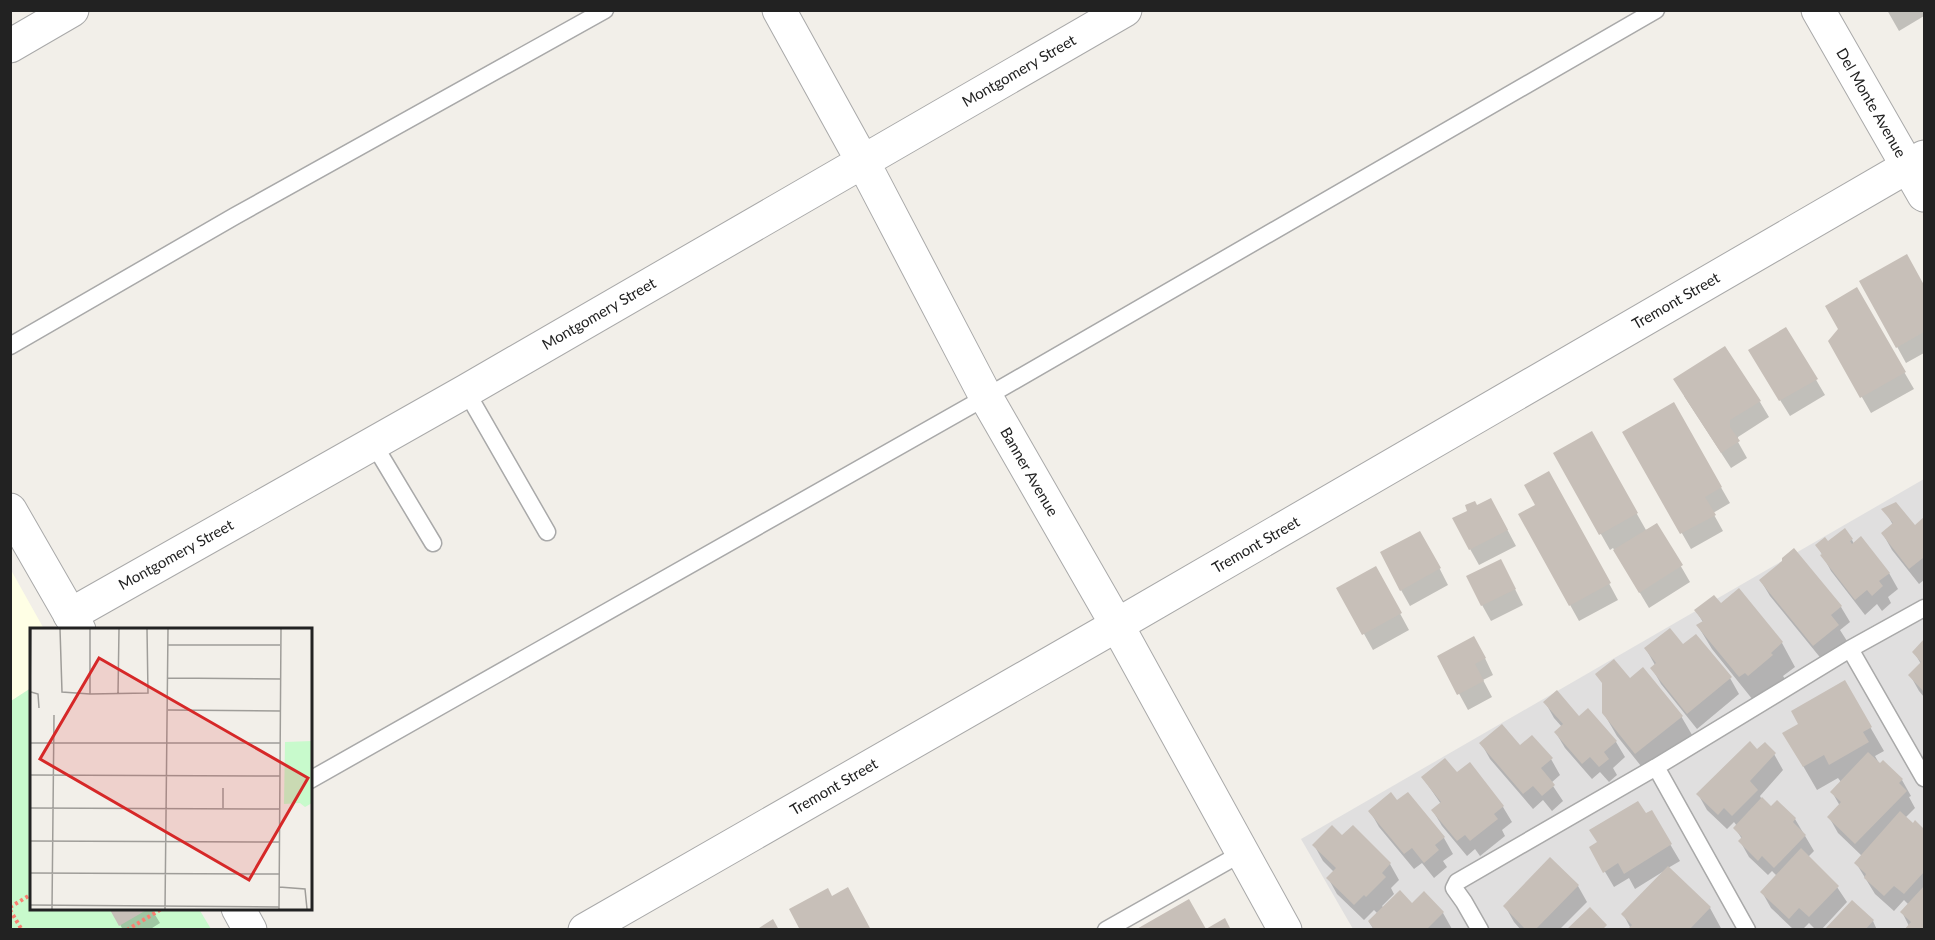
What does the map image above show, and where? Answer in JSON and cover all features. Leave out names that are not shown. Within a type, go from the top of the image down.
[{"type":"street","points":[[10,46],[72,10]]},
{"type":"street","name":"Banner Avenue","points":[[779,10],[863,162],[986,397],[1118,625],[1285,930]]},
{"type":"street","name":"Montgomery Street","points":[[74,622],[373,443],[1125,10]]},
{"type":"street","name":"Del Monte Avenue","points":[[1818,10],[1916,162],[1924,195]]},
{"type":"street","name":"Tremont Street","points":[[585,930],[1118,625],[1916,162]]},
{"type":"street","points":[[10,510],[74,622]]},
{"type":"street","points":[[239,910],[250,930]]},
{"type":"lane","points":[[10,346],[235,216],[605,10]]},
{"type":"lane","points":[[312,779],[986,397],[1656,10]]},
{"type":"lane","points":[[466,391],[547,532]]},
{"type":"lane","points":[[373,443],[433,543]]},
{"type":"lane","points":[[1480,930],[1454,888],[1457,882],[1656,767],[1850,649],[1924,608]]},
{"type":"lane","points":[[1850,649],[1924,778]]},
{"type":"lane","points":[[1656,767],[1747,930]]},
{"type":"lane","points":[[1106,930],[1242,853]]},
{"type":"path","points":[[22,930],[10,908],[30,895]]},
{"type":"path","points":[[127,930],[161,910]]},
{"type":"shaded area","points":[[1924,479],[1924,929],[1353,929],[1301,839]]},
{"type":"shaded area","points":[[11,570],[43,628],[30,628],[30,689],[11,701]]},
{"type":"green space","points":[[30,689],[30,910],[200,910],[211,929],[11,930],[11,701]]},
{"type":"building","points":[[1907,254],[1924,285],[1924,332],[1896,348],[1859,281]]},
{"type":"building","points":[[1857,287],[1906,372],[1860,398],[1828,341],[1838,329],[1825,306]]},
{"type":"building","points":[[1786,327],[1818,379],[1779,401],[1748,350]]},
{"type":"building","points":[[1725,346],[1761,401],[1730,420],[1730,427],[1740,441],[1721,453],[1673,379]]},
{"type":"building","points":[[1674,402],[1722,487],[1705,497],[1716,515],[1680,534],[1622,432]]},
{"type":"building","points":[[1592,431],[1638,513],[1599,535],[1553,453]]},
{"type":"building","points":[[1549,471],[1611,583],[1569,606],[1518,514],[1535,505],[1524,485]]},
{"type":"building","points":[[1491,498],[1508,530],[1469,550],[1452,518],[1467,511],[1465,505],[1475,501],[1477,505]]},
{"type":"building","points":[[1896,502],[1915,525],[1924,517],[1924,559],[1909,569],[1881,533],[1893,523],[1881,509]]},
{"type":"building","points":[[1657,523],[1683,565],[1639,593],[1613,550]]},
{"type":"building","points":[[1845,528],[1853,539],[1850,541],[1852,544],[1861,536],[1890,573],[1879,581],[1883,586],[1872,596],[1867,590],[1855,600],[1820,555],[1822,554],[1815,545],[1825,537],[1828,541]]},
{"type":"building","points":[[1420,531],[1441,568],[1400,591],[1380,552]]},
{"type":"building","points":[[1794,548],[1842,606],[1831,615],[1839,625],[1813,646],[1759,580]]},
{"type":"building","points":[[1501,559],[1516,589],[1481,606],[1466,576]]},
{"type":"building","points":[[1376,566],[1402,613],[1362,635],[1336,588]]},
{"type":"building","points":[[1739,588],[1783,642],[1771,653],[1773,655],[1748,676],[1745,673],[1739,677],[1696,625],[1703,621],[1694,610],[1714,595],[1721,603]]},
{"type":"building","points":[[1670,628],[1683,644],[1696,634],[1732,677],[1687,714],[1650,668],[1656,663],[1644,648]]},
{"type":"building","points":[[1474,636],[1486,658],[1475,664],[1484,681],[1457,695],[1437,656]]},
{"type":"building","points":[[1924,639],[1924,692],[1908,675],[1921,662],[1912,652]]},
{"type":"building","points":[[1614,659],[1630,678],[1643,667],[1683,716],[1635,754],[1602,713],[1602,683],[1595,674]]},
{"type":"building","points":[[1845,680],[1872,727],[1863,732],[1869,742],[1829,765],[1824,755],[1803,767],[1782,733],[1798,724],[1791,711]]},
{"type":"building","points":[[1557,690],[1579,716],[1588,708],[1617,741],[1604,752],[1609,759],[1599,767],[1590,757],[1582,764],[1554,732],[1563,724],[1543,702]]},
{"type":"building","points":[[1502,724],[1520,745],[1532,735],[1553,758],[1541,768],[1555,785],[1542,796],[1533,786],[1523,794],[1479,743]]},
{"type":"building","points":[[1750,741],[1757,749],[1765,742],[1776,753],[1750,781],[1758,790],[1732,816],[1724,808],[1718,815],[1696,794]]},
{"type":"building","points":[[1868,752],[1880,763],[1883,760],[1903,779],[1899,783],[1907,791],[1855,844],[1827,817],[1841,802],[1830,792]]},
{"type":"building","points":[[1445,758],[1457,772],[1470,762],[1504,806],[1494,814],[1498,819],[1470,841],[1465,835],[1457,841],[1431,810],[1441,802],[1421,777]]},
{"type":"building","points":[[1391,792],[1397,800],[1408,792],[1445,837],[1435,845],[1439,850],[1424,863],[1412,848],[1404,854],[1368,811]]},
{"type":"building","points":[[1762,797],[1771,806],[1777,800],[1796,818],[1793,822],[1806,835],[1774,868],[1762,856],[1758,861],[1738,841],[1742,837],[1733,828]]},
{"type":"building","points":[[1638,801],[1646,813],[1652,810],[1672,844],[1624,874],[1618,863],[1603,873],[1589,847],[1597,842],[1589,830]]},
{"type":"building","points":[[1900,811],[1924,829],[1924,872],[1904,894],[1894,886],[1884,896],[1864,878],[1866,874],[1854,863]]},
{"type":"building","points":[[1332,825],[1342,835],[1353,825],[1391,863],[1382,873],[1386,877],[1366,897],[1364,895],[1354,905],[1326,878],[1336,868],[1312,845]]},
{"type":"building","points":[[1801,848],[1839,886],[1809,917],[1799,908],[1789,919],[1760,892]]},
{"type":"building","points":[[1550,857],[1579,885],[1535,930],[1526,930],[1503,906]]},
{"type":"building","points":[[1668,866],[1711,907],[1689,930],[1627,930],[1632,925],[1621,914]]},
{"type":"building","points":[[1924,886],[1924,930],[1904,930],[1911,922],[1900,912]]},
{"type":"building","points":[[848,887],[871,930],[800,930],[789,909],[828,888],[832,896]]},
{"type":"building","points":[[1400,890],[1412,903],[1424,891],[1444,912],[1426,930],[1375,930],[1368,921]]},
{"type":"building","points":[[1189,899],[1206,929],[1225,918],[1231,930],[1135,930]]},
{"type":"building","points":[[1852,900],[1874,920],[1865,930],[1824,930]]},
{"type":"building","points":[[1590,907],[1607,925],[1602,930],[1566,930]]},
{"type":"building","points":[[110,910],[147,910],[119,926]]},
{"type":"building","points":[[773,919],[779,930],[756,930]]}]
